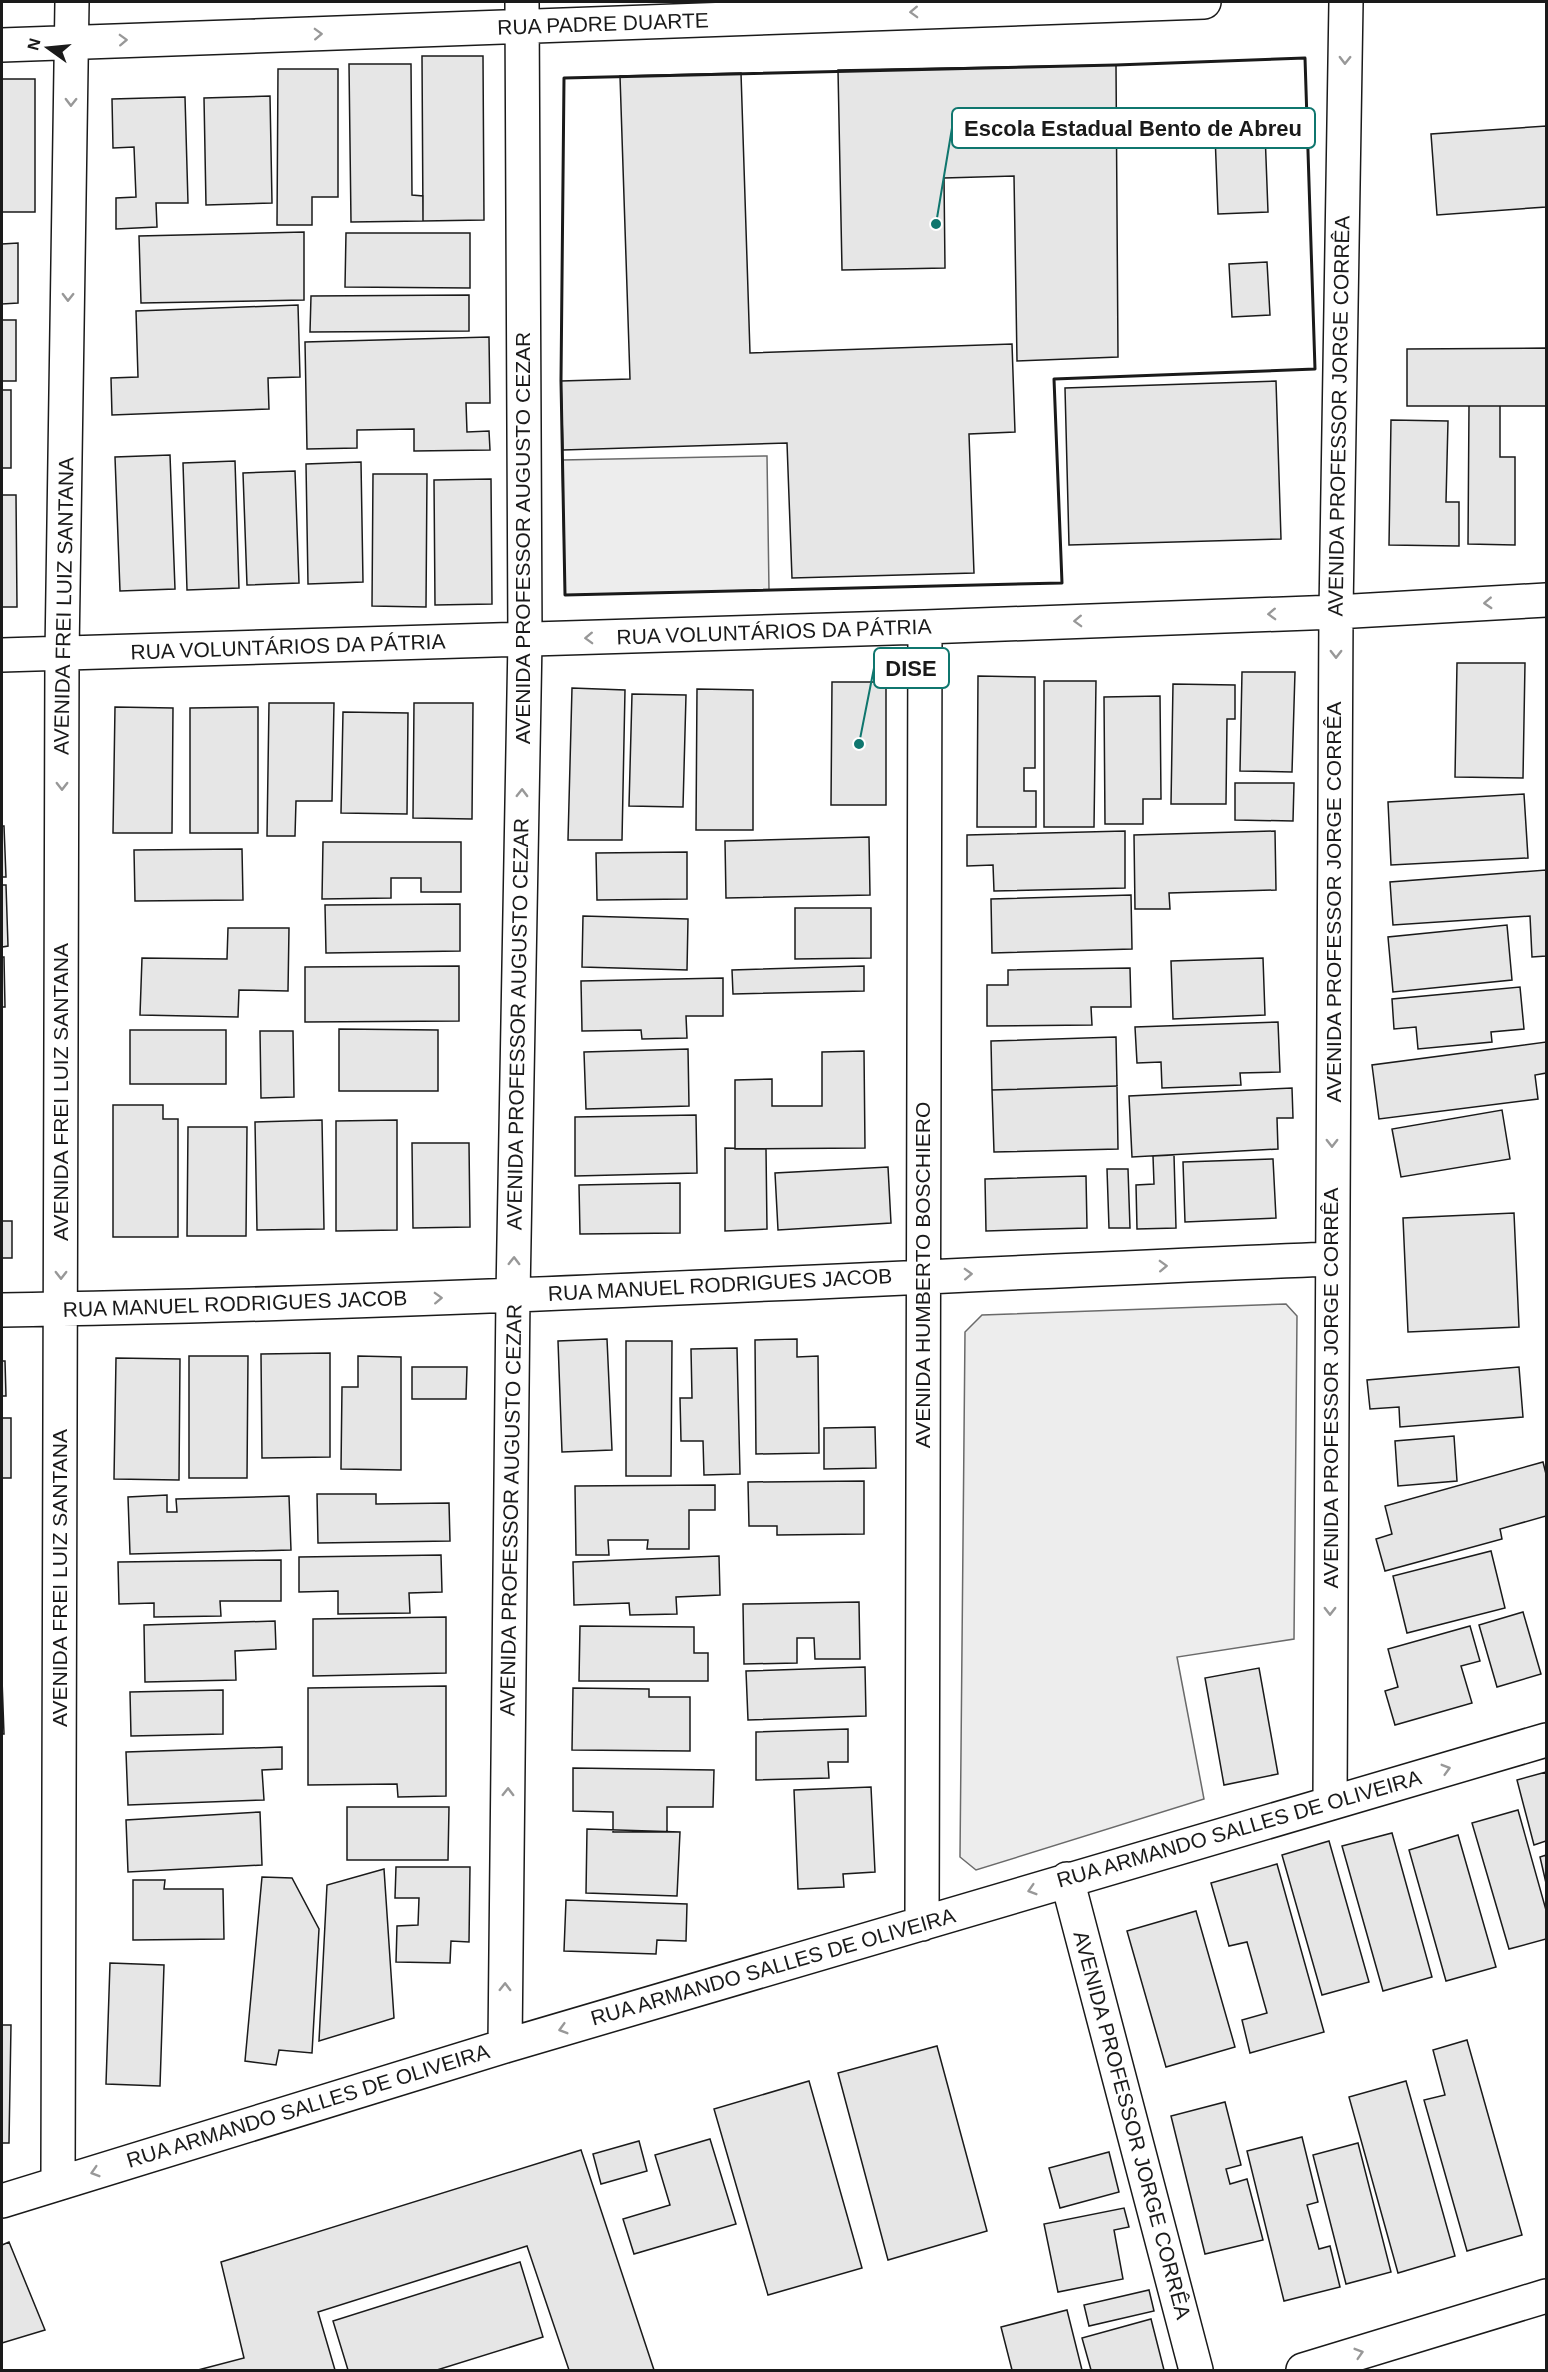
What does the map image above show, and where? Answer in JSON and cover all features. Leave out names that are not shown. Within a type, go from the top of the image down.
[{"type":"street","name":"AVENIDA FREI LUIZ SANTANA","points":[[58,2183],[62,654],[72,2]]},
{"type":"street","name":"RUA PADRE DUARTE","points":[[2,45],[522,14],[1204,2]]},
{"type":"street","name":"AVENIDA PROFESSOR JORGE CORRÊA","points":[[1330,1803],[1336,612],[1346,2]]},
{"type":"street","name":"AVENIDA PROFESSOR AUGUSTO CEZAR","points":[[505,2046],[513,1295],[525,640],[522,14]]},
{"type":"street","name":"RUA VOLUNTÁRIOS DA PÁTRIA","points":[[2,655],[925,627],[1336,612],[1546,600]]},
{"type":"street","name":"AVENIDA HUMBERTO BOSCHIERO","points":[[922,1924],[925,627]]},
{"type":"street","name":"RUA MANUEL RODRIGUES JACOB","points":[[2,1310],[513,1295],[923,1275],[1331,1259]]},
{"type":"street","name":"RUA ARMANDO SALLES DE OLIVEIRA","points":[[2,2201],[505,2046],[1546,1740]]},
{"type":"street","name":"AVENIDA PROFESSOR JORGE CORRÊA","points":[[1067,1879],[1196,2370]]},
{"type":"street","points":[[1303,2370],[1546,2296]]},
{"type":"shaded area","points":[[767,456],[769,590],[565,595],[562,460]]},
{"type":"shaded area","points":[[1286,1304],[1297,1316],[1294,1639],[1177,1657],[1204,1799],[976,1870],[960,1857],[965,1332],[982,1315]]},
{"type":"building","points":[[422,56],[483,56],[484,220],[423,221]]},
{"type":"building","points":[[349,64],[411,64],[412,195],[423,196],[423,221],[351,222]]},
{"type":"building","points":[[1116,65],[1118,357],[1017,361],[1014,176],[944,178],[945,268],[842,270],[838,70]]},
{"type":"building","points":[[278,69],[338,69],[338,197],[312,197],[312,225],[277,225]]},
{"type":"building","points":[[741,73],[750,353],[1012,344],[1015,432],[969,434],[974,573],[792,578],[787,443],[563,450],[561,381],[630,379],[620,76]]},
{"type":"building","points":[[2,79],[35,79],[35,212],[2,212]]},
{"type":"building","points":[[270,96],[272,203],[206,205],[204,98]]},
{"type":"building","points":[[185,97],[188,203],[156,203],[157,227],[116,229],[116,198],[136,197],[134,147],[113,148],[112,99]]},
{"type":"building","points":[[1546,126],[1546,207],[1437,215],[1431,134]]},
{"type":"building","points":[[1265,132],[1268,212],[1218,214],[1215,134]]},
{"type":"building","points":[[304,232],[304,300],[141,303],[139,236]]},
{"type":"building","points":[[346,233],[470,233],[470,288],[345,287]]},
{"type":"building","points":[[18,243],[18,303],[2,304],[2,244]]},
{"type":"building","points":[[1267,262],[1270,315],[1232,317],[1229,264]]},
{"type":"building","points":[[469,295],[469,331],[310,332],[311,296]]},
{"type":"building","points":[[298,305],[300,377],[268,378],[269,409],[112,415],[111,378],[138,377],[136,311]]},
{"type":"building","points":[[2,320],[16,320],[16,381],[2,381]]},
{"type":"building","points":[[489,337],[490,403],[466,403],[467,432],[489,431],[490,450],[414,451],[414,429],[357,430],[357,448],[307,449],[305,342]]},
{"type":"building","points":[[1546,348],[1546,406],[1407,406],[1407,349]]},
{"type":"building","points":[[1276,381],[1281,539],[1069,545],[1065,388]]},
{"type":"building","points":[[2,390],[11,390],[11,468],[2,468]]},
{"type":"building","points":[[1469,406],[1500,406],[1500,457],[1515,457],[1515,545],[1468,544]]},
{"type":"building","points":[[1391,420],[1448,421],[1446,502],[1459,502],[1459,546],[1389,545]]},
{"type":"building","points":[[170,455],[175,589],[120,591],[115,457]]},
{"type":"building","points":[[235,461],[239,588],[187,590],[183,463]]},
{"type":"building","points":[[361,462],[363,582],[308,584],[306,464]]},
{"type":"building","points":[[295,471],[299,583],[247,585],[243,473]]},
{"type":"building","points":[[373,474],[427,474],[426,607],[372,606]]},
{"type":"building","points":[[491,479],[492,604],[435,605],[434,480]]},
{"type":"building","points":[[2,495],[16,495],[17,607],[2,607]]},
{"type":"building","points":[[1457,663],[1525,663],[1523,778],[1455,777]]},
{"type":"building","points":[[1242,672],[1295,672],[1292,772],[1240,771]]},
{"type":"building","points":[[978,676],[1035,677],[1035,768],[1024,768],[1024,791],[1036,791],[1036,827],[977,827]]},
{"type":"building","points":[[1044,681],[1096,681],[1094,827],[1044,827]]},
{"type":"building","points":[[832,682],[886,682],[886,805],[831,805]]},
{"type":"building","points":[[1173,684],[1235,685],[1235,719],[1227,719],[1226,804],[1171,804]]},
{"type":"building","points":[[572,688],[625,690],[622,840],[568,840]]},
{"type":"building","points":[[697,689],[753,690],[753,830],[696,830]]},
{"type":"building","points":[[632,694],[686,695],[683,807],[629,806]]},
{"type":"building","points":[[1160,696],[1161,799],[1143,799],[1143,824],[1105,824],[1104,697]]},
{"type":"building","points":[[269,703],[334,703],[332,801],[296,801],[295,836],[267,836]]},
{"type":"building","points":[[414,703],[473,703],[472,819],[413,818]]},
{"type":"building","points":[[115,707],[173,708],[172,833],[113,833]]},
{"type":"building","points":[[258,707],[258,833],[190,833],[190,708]]},
{"type":"building","points":[[343,712],[408,713],[407,814],[341,813]]},
{"type":"building","points":[[1235,783],[1294,783],[1293,821],[1235,820]]},
{"type":"building","points":[[1524,794],[1528,858],[1391,865],[1388,802]]},
{"type":"building","points":[[2,826],[4,826],[6,877],[2,877]]},
{"type":"building","points":[[1125,831],[1125,888],[994,891],[993,865],[967,866],[967,835]]},
{"type":"building","points":[[1275,831],[1276,890],[1169,893],[1170,909],[1135,909],[1134,835]]},
{"type":"building","points":[[869,837],[870,895],[726,898],[725,841]]},
{"type":"building","points":[[323,842],[461,842],[461,892],[421,892],[421,878],[391,878],[391,898],[322,899]]},
{"type":"building","points":[[242,849],[243,900],[135,901],[134,850]]},
{"type":"building","points":[[687,852],[687,899],[597,900],[596,853]]},
{"type":"building","points":[[1546,870],[1546,956],[1532,957],[1530,916],[1393,925],[1390,882]]},
{"type":"building","points":[[2,885],[6,885],[8,946],[2,947]]},
{"type":"building","points":[[1131,895],[1132,949],[992,953],[991,899]]},
{"type":"building","points":[[460,904],[460,951],[326,953],[325,905]]},
{"type":"building","points":[[795,908],[871,908],[871,958],[795,959]]},
{"type":"building","points":[[583,916],[688,919],[687,970],[582,967]]},
{"type":"building","points":[[1507,925],[1512,980],[1393,992],[1388,937]]},
{"type":"building","points":[[228,928],[289,928],[288,991],[239,990],[238,1017],[140,1015],[142,958],[227,959]]},
{"type":"building","points":[[2,957],[4,957],[5,1007],[2,1007]]},
{"type":"building","points":[[1263,958],[1265,1015],[1173,1019],[1171,961]]},
{"type":"building","points":[[459,966],[459,1021],[305,1022],[305,967]]},
{"type":"building","points":[[864,966],[864,991],[733,994],[732,970]]},
{"type":"building","points":[[1130,968],[1131,1007],[1091,1007],[1092,1025],[987,1026],[987,985],[1008,985],[1008,970]]},
{"type":"building","points":[[723,978],[723,1016],[686,1016],[687,1038],[642,1039],[641,1030],[582,1031],[581,981]]},
{"type":"building","points":[[1520,987],[1524,1029],[1491,1032],[1492,1042],[1418,1049],[1416,1027],[1394,1029],[1392,999]]},
{"type":"building","points":[[1278,1022],[1280,1072],[1240,1073],[1241,1085],[1162,1088],[1161,1062],[1137,1063],[1135,1027]]},
{"type":"building","points":[[339,1029],[438,1030],[438,1091],[339,1091]]},
{"type":"building","points":[[130,1030],[226,1030],[226,1084],[130,1084]]},
{"type":"building","points":[[260,1031],[293,1031],[294,1097],[261,1098]]},
{"type":"building","points":[[1116,1037],[1117,1086],[992,1090],[991,1041]]},
{"type":"building","points":[[1546,1042],[1546,1073],[1535,1075],[1538,1099],[1379,1119],[1372,1065]]},
{"type":"building","points":[[688,1049],[689,1106],[586,1109],[584,1052]]},
{"type":"building","points":[[864,1051],[865,1148],[735,1149],[735,1080],[772,1079],[772,1106],[822,1106],[822,1052]]},
{"type":"building","points":[[1117,1086],[1118,1149],[994,1152],[992,1090]]},
{"type":"building","points":[[1292,1088],[1293,1118],[1277,1118],[1278,1149],[1132,1157],[1129,1096]]},
{"type":"building","points":[[113,1105],[163,1105],[163,1119],[178,1119],[178,1237],[113,1237]]},
{"type":"building","points":[[1502,1110],[1510,1159],[1401,1177],[1392,1129]]},
{"type":"building","points":[[696,1115],[697,1173],[575,1176],[575,1117]]},
{"type":"building","points":[[322,1120],[324,1229],[257,1230],[255,1122]]},
{"type":"building","points":[[397,1120],[397,1230],[336,1231],[336,1121]]},
{"type":"building","points":[[188,1127],[247,1127],[246,1236],[187,1236]]},
{"type":"building","points":[[412,1143],[469,1143],[470,1227],[413,1228]]},
{"type":"building","points":[[725,1148],[766,1149],[767,1229],[725,1231]]},
{"type":"building","points":[[1174,1155],[1176,1228],[1137,1229],[1136,1185],[1154,1184],[1153,1156]]},
{"type":"building","points":[[1273,1159],[1276,1218],[1185,1222],[1183,1162]]},
{"type":"building","points":[[888,1167],[891,1223],[778,1230],[775,1173]]},
{"type":"building","points":[[1107,1169],[1128,1169],[1130,1228],[1109,1228]]},
{"type":"building","points":[[1086,1176],[1087,1228],[986,1231],[985,1179]]},
{"type":"building","points":[[680,1183],[680,1233],[580,1234],[579,1185]]},
{"type":"building","points":[[1514,1213],[1519,1327],[1408,1332],[1403,1218]]},
{"type":"building","points":[[2,1221],[12,1221],[12,1258],[2,1258]]},
{"type":"building","points":[[607,1339],[612,1450],[562,1452],[558,1341]]},
{"type":"building","points":[[797,1339],[797,1357],[818,1356],[819,1453],[756,1454],[755,1340]]},
{"type":"building","points":[[626,1341],[672,1341],[671,1476],[626,1476]]},
{"type":"building","points":[[737,1348],[740,1474],[704,1475],[703,1441],[681,1441],[680,1398],[692,1398],[691,1349]]},
{"type":"building","points":[[330,1353],[330,1457],[262,1458],[261,1354]]},
{"type":"building","points":[[189,1356],[248,1356],[247,1478],[189,1478]]},
{"type":"building","points":[[358,1356],[401,1357],[401,1470],[341,1469],[342,1387],[358,1387]]},
{"type":"building","points":[[116,1358],[180,1359],[179,1480],[114,1479]]},
{"type":"building","points":[[2,1361],[5,1361],[6,1396],[2,1396]]},
{"type":"building","points":[[412,1367],[467,1367],[466,1399],[412,1399]]},
{"type":"building","points":[[1519,1367],[1523,1417],[1400,1427],[1399,1407],[1370,1409],[1367,1380]]},
{"type":"building","points":[[2,1418],[11,1418],[11,1478],[2,1478]]},
{"type":"building","points":[[875,1427],[876,1468],[824,1469],[824,1428]]},
{"type":"building","points":[[1454,1436],[1457,1481],[1398,1486],[1395,1441]]},
{"type":"building","points":[[1543,1462],[1546,1474],[1546,1516],[1500,1529],[1502,1539],[1385,1571],[1376,1539],[1392,1534],[1385,1506]]},
{"type":"building","points":[[864,1481],[864,1534],[777,1535],[777,1526],[749,1526],[748,1482]]},
{"type":"building","points":[[715,1485],[715,1510],[689,1510],[689,1549],[647,1549],[648,1540],[608,1540],[609,1555],[576,1555],[575,1486]]},
{"type":"building","points":[[317,1494],[376,1494],[376,1504],[449,1503],[450,1541],[318,1543]]},
{"type":"building","points":[[167,1495],[167,1512],[177,1512],[176,1499],[289,1496],[291,1550],[130,1554],[128,1497]]},
{"type":"building","points":[[1491,1551],[1505,1608],[1407,1633],[1393,1576]]},
{"type":"building","points":[[441,1555],[442,1592],[409,1593],[410,1613],[338,1614],[338,1591],[299,1592],[299,1557]]},
{"type":"building","points":[[719,1556],[720,1595],[676,1597],[677,1614],[630,1615],[629,1603],[574,1605],[573,1562]]},
{"type":"building","points":[[281,1560],[281,1601],[220,1601],[221,1616],[154,1617],[154,1603],[119,1604],[118,1562]]},
{"type":"building","points":[[859,1602],[860,1659],[815,1659],[814,1638],[797,1638],[797,1663],[744,1664],[743,1604]]},
{"type":"building","points":[[1523,1612],[1541,1674],[1497,1687],[1479,1625]]},
{"type":"building","points":[[446,1617],[446,1673],[313,1676],[313,1619]]},
{"type":"building","points":[[275,1621],[276,1649],[235,1651],[236,1680],[145,1682],[144,1625]]},
{"type":"building","points":[[580,1626],[694,1627],[694,1653],[708,1653],[708,1681],[579,1681]]},
{"type":"building","points":[[1470,1626],[1480,1661],[1461,1666],[1472,1703],[1395,1725],[1385,1691],[1398,1687],[1388,1649]]},
{"type":"building","points":[[865,1667],[866,1716],[748,1720],[746,1671]]},
{"type":"building","points":[[1259,1668],[1278,1774],[1224,1785],[1205,1678]]},
{"type":"building","points":[[2,1679],[4,1734],[2,1734]]},
{"type":"building","points":[[446,1686],[446,1796],[398,1797],[397,1784],[308,1785],[308,1688]]},
{"type":"building","points":[[573,1688],[649,1689],[649,1697],[690,1697],[690,1751],[572,1750]]},
{"type":"building","points":[[223,1690],[223,1734],[131,1736],[130,1692]]},
{"type":"building","points":[[848,1729],[848,1762],[828,1762],[829,1778],[756,1780],[756,1732]]},
{"type":"building","points":[[282,1747],[282,1769],[262,1770],[264,1800],[128,1805],[126,1752]]},
{"type":"building","points":[[573,1768],[714,1770],[713,1807],[667,1807],[667,1832],[613,1832],[613,1812],[573,1811]]},
{"type":"building","points":[[1546,1772],[1546,1841],[1534,1845],[1517,1780]]},
{"type":"building","points":[[871,1787],[875,1872],[843,1874],[844,1887],[798,1889],[794,1790]]},
{"type":"building","points":[[347,1807],[449,1807],[448,1860],[347,1860]]},
{"type":"building","points":[[1518,1810],[1546,1910],[1546,1939],[1509,1949],[1472,1823]]},
{"type":"building","points":[[260,1812],[262,1865],[128,1872],[126,1820]]},
{"type":"building","points":[[587,1829],[680,1832],[677,1896],[586,1893]]},
{"type":"building","points":[[1392,1833],[1432,1977],[1383,1991],[1342,1846]]},
{"type":"building","points":[[1458,1835],[1496,1967],[1446,1981],[1409,1850]]},
{"type":"building","points":[[1329,1841],[1369,1982],[1322,1995],[1282,1855]]},
{"type":"building","points":[[1546,1855],[1546,1883],[1540,1857]]},
{"type":"building","points":[[1277,1864],[1324,2032],[1250,2053],[1242,2020],[1267,2013],[1247,1942],[1229,1946],[1211,1883]]},
{"type":"building","points":[[396,1867],[470,1867],[469,1942],[451,1941],[450,1963],[396,1962],[397,1926],[418,1925],[419,1898],[395,1898]]},
{"type":"building","points":[[384,1869],[394,2018],[319,2041],[327,1885]]},
{"type":"building","points":[[262,1877],[292,1878],[319,1929],[312,2053],[279,2050],[276,2065],[245,2061]]},
{"type":"building","points":[[133,1880],[165,1880],[164,1889],[223,1889],[224,1939],[133,1940]]},
{"type":"building","points":[[566,1900],[687,1904],[686,1941],[657,1940],[656,1954],[564,1951]]},
{"type":"building","points":[[1196,1911],[1235,2047],[1166,2067],[1127,1931]]},
{"type":"building","points":[[110,1963],[164,1965],[160,2086],[106,2084]]},
{"type":"building","points":[[2,2025],[11,2025],[9,2143],[2,2143]]},
{"type":"building","points":[[1467,2040],[1522,2235],[1467,2251],[1424,2100],[1445,2095],[1433,2050]]},
{"type":"building","points":[[937,2046],[987,2231],[888,2260],[838,2073]]},
{"type":"building","points":[[809,2081],[862,2268],[768,2295],[714,2109]]},
{"type":"building","points":[[1406,2081],[1455,2256],[1398,2273],[1349,2097]]},
{"type":"building","points":[[1225,2102],[1241,2165],[1226,2169],[1230,2184],[1247,2179],[1263,2240],[1205,2254],[1171,2116]]},
{"type":"building","points":[[1302,2137],[1318,2202],[1307,2205],[1319,2249],[1330,2246],[1340,2287],[1284,2301],[1247,2151]]},
{"type":"building","points":[[710,2139],[736,2224],[634,2254],[623,2219],[670,2205],[655,2155]]},
{"type":"building","points":[[639,2141],[647,2171],[601,2184],[593,2154]]},
{"type":"building","points":[[1358,2143],[1391,2272],[1346,2284],[1313,2155]]},
{"type":"building","points":[[581,2150],[654,2370],[569,2370],[527,2246],[318,2312],[335,2370],[198,2370],[244,2358],[221,2262]]},
{"type":"building","points":[[1109,2152],[1119,2192],[1060,2208],[1049,2168]]},
{"type":"building","points":[[1124,2208],[1129,2227],[1114,2230],[1123,2279],[1058,2292],[1044,2224]]},
{"type":"building","points":[[9,2242],[45,2330],[2,2343],[2,2245]]},
{"type":"building","points":[[520,2262],[543,2337],[437,2370],[348,2370],[333,2321]]},
{"type":"building","points":[[1149,2290],[1154,2311],[1089,2326],[1084,2305]]},
{"type":"building","points":[[1067,2310],[1082,2370],[1012,2370],[1001,2327]]},
{"type":"building","points":[[1151,2319],[1164,2370],[1091,2370],[1082,2338]]},
{"type":"wall","points":[[1305,58],[1315,369],[1054,379],[1062,583],[565,595],[561,381],[564,78],[1116,65],[1305,58]]},
{"type":"place","name":"Escola Estadual Bento de Abreu","points":[[936,224]]},
{"type":"place","name":"DISE","points":[[859,744]]}]
